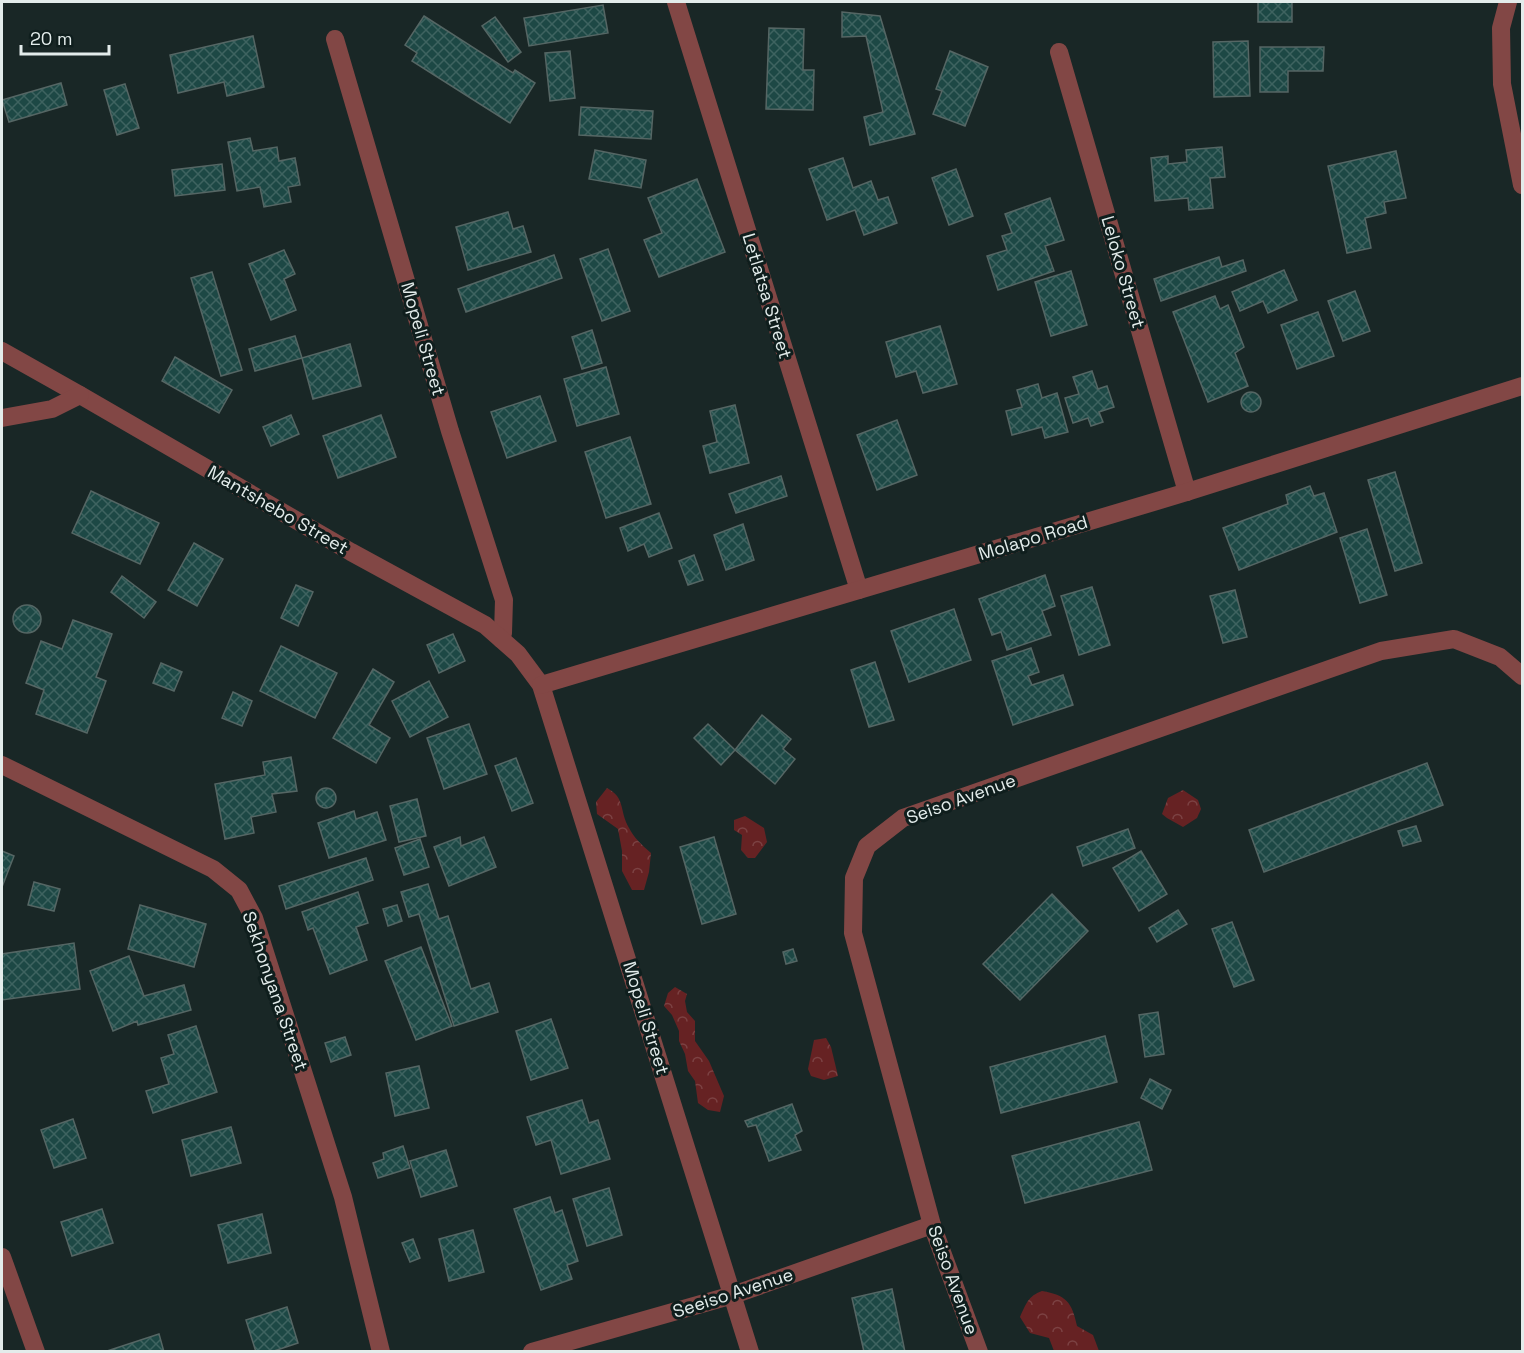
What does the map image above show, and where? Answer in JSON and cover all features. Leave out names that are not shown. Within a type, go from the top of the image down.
[{"type":"street","name":"Letlatsa Street","points":[[676,2],[859,590]]},
{"type":"street","points":[[1508,2],[1501,28],[1502,84],[1522,185]]},
{"type":"street","name":"Mopeli Street","points":[[336,39],[450,431],[504,600],[501,639]]},
{"type":"street","name":"Leloko Street","points":[[1059,52],[1187,492]]},
{"type":"street","name":"Mantshebo Street","points":[[2,351],[351,552],[484,625],[518,654],[541,685]]},
{"type":"street","name":"Molapo Road","points":[[541,685],[1187,492],[1522,386]]},
{"type":"street","points":[[2,418],[52,409],[80,395]]},
{"type":"street","name":"Seiso Avenue","points":[[979,1352],[932,1225],[853,933],[854,878],[867,846],[903,818],[1381,651],[1454,639],[1500,657],[1522,676]]},
{"type":"street","name":"Mopeli Street","points":[[541,685],[750,1352]]},
{"type":"street","name":"Sekhonyana Street","points":[[2,765],[213,869],[239,890],[254,918],[342,1197],[381,1352]]},
{"type":"street","name":"Seeiso Avenue","points":[[532,1352],[733,1295],[932,1225]]},
{"type":"street","points":[[2,1257],[36,1352]]},
{"type":"green space","points":[[607,788],[620,801],[626,822],[633,835],[651,853],[644,890],[632,890],[622,871],[622,851],[618,829],[597,814],[596,802]]},
{"type":"green space","points":[[1183,790],[1198,800],[1201,809],[1197,818],[1183,827],[1162,814],[1168,798]]},
{"type":"green space","points":[[745,816],[764,828],[767,842],[755,858],[748,858],[741,850],[742,835],[734,830],[734,820]]},
{"type":"green space","points":[[675,987],[687,994],[685,1001],[687,1012],[695,1021],[695,1041],[709,1061],[724,1096],[720,1112],[708,1110],[698,1103],[695,1081],[688,1071],[685,1054],[679,1041],[679,1031],[672,1015],[664,1006],[668,993]]},
{"type":"green space","points":[[826,1038],[831,1047],[838,1076],[824,1080],[811,1076],[808,1069],[814,1040]]},
{"type":"green space","points":[[1042,1291],[1057,1295],[1067,1301],[1073,1311],[1077,1326],[1093,1335],[1099,1351],[1054,1351],[1049,1338],[1030,1333],[1020,1317],[1030,1298]]},
{"type":"building","points":[[1258,2],[1292,2],[1292,22],[1258,22]]},
{"type":"building","points":[[603,5],[608,33],[529,46],[524,18]]},
{"type":"building","points":[[842,12],[880,16],[915,134],[870,145],[864,117],[883,112],[866,36],[842,37]]},
{"type":"building","points":[[424,16],[513,73],[515,70],[535,83],[510,123],[412,61],[417,53],[405,45]]},
{"type":"building","points":[[495,17],[521,52],[508,62],[482,26]]},
{"type":"building","points":[[769,28],[804,29],[803,70],[814,70],[813,110],[766,109]]},
{"type":"building","points":[[253,36],[264,87],[227,96],[224,82],[178,93],[170,55]]},
{"type":"building","points":[[1248,41],[1250,96],[1214,97],[1213,42]]},
{"type":"building","points":[[1260,47],[1324,47],[1323,71],[1288,71],[1288,92],[1260,92]]},
{"type":"building","points":[[570,51],[575,98],[550,101],[545,53]]},
{"type":"building","points":[[950,51],[988,67],[965,126],[933,114],[942,91],[936,89]]},
{"type":"building","points":[[61,83],[67,105],[9,122],[2,100]]},
{"type":"building","points":[[125,84],[139,128],[117,135],[104,90]]},
{"type":"building","points":[[581,107],[653,111],[651,139],[579,135]]},
{"type":"building","points":[[250,138],[253,151],[277,147],[279,161],[295,158],[300,185],[288,187],[291,202],[264,207],[260,187],[237,191],[228,142]]},
{"type":"building","points":[[1222,147],[1225,177],[1210,178],[1213,208],[1189,210],[1188,198],[1155,201],[1151,158],[1168,156],[1168,164],[1187,162],[1186,150]]},
{"type":"building","points":[[595,150],[646,160],[641,188],[589,179]]},
{"type":"building","points":[[1396,151],[1406,198],[1384,202],[1386,213],[1365,218],[1371,248],[1347,253],[1328,166]]},
{"type":"building","points":[[843,158],[853,188],[871,181],[878,200],[888,197],[897,223],[864,235],[855,210],[827,220],[809,169]]},
{"type":"building","points":[[222,164],[225,190],[175,196],[172,170]]},
{"type":"building","points":[[956,169],[973,216],[949,225],[932,178]]},
{"type":"building","points":[[697,179],[725,252],[659,277],[644,240],[662,233],[648,198]]},
{"type":"building","points":[[1050,198],[1064,240],[1045,246],[1054,271],[998,290],[987,256],[1007,250],[1002,236],[1012,233],[1005,214]]},
{"type":"building","points":[[508,212],[513,229],[523,226],[531,252],[468,270],[456,227]]},
{"type":"building","points":[[608,249],[630,311],[602,321],[580,259]]},
{"type":"building","points":[[284,250],[295,274],[284,279],[296,310],[271,320],[249,264]]},
{"type":"building","points":[[554,255],[562,278],[466,312],[458,289]]},
{"type":"building","points":[[1219,257],[1222,267],[1243,260],[1246,271],[1161,301],[1154,279]]},
{"type":"building","points":[[1284,270],[1297,300],[1268,313],[1263,301],[1240,311],[1232,292]]},
{"type":"building","points":[[1071,271],[1087,325],[1051,336],[1035,282]]},
{"type":"building","points":[[212,272],[242,370],[221,376],[191,278]]},
{"type":"building","points":[[1355,291],[1370,331],[1343,341],[1328,301]]},
{"type":"building","points":[[1215,296],[1220,309],[1228,305],[1244,347],[1235,353],[1248,386],[1208,402],[1173,312]]},
{"type":"building","points":[[1318,312],[1334,356],[1297,369],[1281,325]]},
{"type":"building","points":[[940,326],[957,384],[923,393],[916,371],[896,377],[886,342]]},
{"type":"building","points":[[592,330],[602,363],[582,369],[572,337]]},
{"type":"building","points":[[295,336],[302,358],[255,371],[249,349]]},
{"type":"building","points":[[350,344],[361,386],[313,399],[302,358]]},
{"type":"building","points":[[175,357],[232,390],[219,413],[162,381]]},
{"type":"building","points":[[606,367],[619,414],[577,426],[564,379]]},
{"type":"building","points":[[1092,371],[1098,389],[1107,386],[1114,407],[1099,412],[1103,422],[1091,426],[1088,418],[1073,423],[1065,398],[1079,394],[1073,377]]},
{"type":"building","points":[[1038,384],[1042,398],[1057,393],[1068,432],[1045,438],[1042,427],[1012,435],[1006,411],[1022,407],[1017,390]]},
{"type":"building","points":[[1251,392],[1258,395],[1261,402],[1258,409],[1251,412],[1244,409],[1241,402],[1244,395]]},
{"type":"building","points":[[540,396],[556,441],[507,458],[491,412]]},
{"type":"building","points":[[735,405],[749,463],[710,473],[703,446],[717,442],[710,411]]},
{"type":"building","points":[[291,415],[299,434],[271,446],[263,427]]},
{"type":"building","points":[[381,415],[396,457],[338,478],[323,436]]},
{"type":"building","points":[[897,420],[917,475],[877,490],[857,435]]},
{"type":"building","points":[[630,437],[651,504],[606,518],[585,452]]},
{"type":"building","points":[[1395,472],[1422,563],[1395,571],[1368,480]]},
{"type":"building","points":[[781,476],[787,496],[736,513],[729,494]]},
{"type":"building","points":[[1310,486],[1314,496],[1324,493],[1337,532],[1239,570],[1223,528],[1288,504],[1286,495]]},
{"type":"building","points":[[91,491],[159,523],[140,564],[72,533]]},
{"type":"building","points":[[659,513],[672,548],[649,557],[644,544],[628,551],[620,528]]},
{"type":"building","points":[[743,524],[754,560],[726,570],[714,535]]},
{"type":"building","points":[[1367,529],[1387,595],[1360,603],[1340,538]]},
{"type":"building","points":[[194,543],[223,559],[197,606],[168,590]]},
{"type":"building","points":[[694,555],[703,580],[688,585],[679,561]]},
{"type":"building","points":[[1045,575],[1055,606],[1042,611],[1051,635],[1007,650],[1001,632],[992,635],[979,599]]},
{"type":"building","points":[[122,576],[156,602],[144,618],[111,592]]},
{"type":"building","points":[[296,585],[313,592],[298,626],[281,618]]},
{"type":"building","points":[[1092,587],[1110,645],[1079,655],[1061,596]]},
{"type":"building","points":[[1235,590],[1247,637],[1223,643],[1210,596]]},
{"type":"building","points":[[27,605],[37,609],[41,619],[37,629],[27,633],[17,629],[13,619],[17,609]]},
{"type":"building","points":[[954,609],[971,660],[909,682],[891,631]]},
{"type":"building","points":[[73,620],[112,634],[96,677],[106,681],[87,733],[36,714],[44,690],[26,683],[41,641],[62,649]]},
{"type":"building","points":[[453,634],[465,661],[439,673],[427,645]]},
{"type":"building","points":[[281,646],[337,673],[315,718],[260,691]]},
{"type":"building","points":[[1031,648],[1039,672],[1028,676],[1032,685],[1063,675],[1073,705],[1013,725],[992,661]]},
{"type":"building","points":[[875,662],[894,720],[869,727],[851,670]]},
{"type":"building","points":[[161,663],[182,672],[174,691],[153,683]]},
{"type":"building","points":[[373,669],[394,682],[369,725],[390,738],[376,763],[333,738]]},
{"type":"building","points":[[429,681],[448,717],[410,737],[392,701]]},
{"type":"building","points":[[233,692],[252,701],[242,726],[222,718]]},
{"type":"building","points":[[762,715],[791,739],[783,749],[795,759],[775,784],[735,750]]},
{"type":"building","points":[[469,724],[487,774],[444,789],[427,738]]},
{"type":"building","points":[[708,724],[735,750],[721,765],[694,738]]},
{"type":"building","points":[[291,757],[297,791],[272,794],[276,812],[251,817],[254,833],[225,839],[215,784],[265,775],[263,762]]},
{"type":"building","points":[[516,758],[533,803],[512,811],[495,766]]},
{"type":"building","points":[[1427,763],[1443,805],[1264,872],[1249,830]]},
{"type":"building","points":[[326,788],[333,791],[336,798],[333,805],[326,808],[319,805],[316,798],[319,791]]},
{"type":"building","points":[[417,799],[426,836],[399,842],[390,806]]},
{"type":"building","points":[[354,811],[356,819],[377,812],[386,840],[329,858],[318,823]]},
{"type":"building","points":[[1416,826],[1421,841],[1403,846],[1398,831]]},
{"type":"building","points":[[1128,829],[1135,848],[1083,866],[1077,847]]},
{"type":"building","points":[[460,837],[461,846],[484,837],[496,867],[449,886],[434,847]]},
{"type":"building","points":[[714,837],[736,914],[702,924],[680,847]]},
{"type":"building","points":[[420,839],[429,867],[404,875],[395,848]]},
{"type":"building","points":[[2,851],[14,856],[2,887]]},
{"type":"building","points":[[1141,851],[1167,894],[1139,911],[1113,868]]},
{"type":"building","points":[[366,858],[373,880],[286,909],[279,886]]},
{"type":"building","points":[[34,882],[60,889],[54,911],[28,905]]},
{"type":"building","points":[[428,884],[439,919],[448,916],[471,989],[489,983],[498,1012],[454,1026],[419,914],[409,917],[401,892]]},
{"type":"building","points":[[358,892],[368,923],[356,927],[367,960],[330,974],[313,928],[308,930],[302,912]]},
{"type":"building","points":[[1052,894],[1088,931],[1020,1000],[983,964]]},
{"type":"building","points":[[140,905],[206,924],[194,967],[128,949]]},
{"type":"building","points":[[397,905],[402,921],[388,926],[383,909]]},
{"type":"building","points":[[1178,910],[1187,924],[1157,942],[1149,928]]},
{"type":"building","points":[[1232,922],[1254,980],[1234,987],[1212,929]]},
{"type":"building","points":[[74,943],[80,989],[2,1000],[2,954]]},
{"type":"building","points":[[421,947],[452,1026],[416,1040],[385,961]]},
{"type":"building","points":[[793,949],[797,961],[786,964],[783,952]]},
{"type":"building","points":[[129,956],[144,996],[184,985],[191,1010],[138,1025],[137,1021],[113,1031],[90,971]]},
{"type":"building","points":[[1158,1012],[1164,1054],[1145,1057],[1139,1015]]},
{"type":"building","points":[[551,1019],[568,1068],[531,1080],[516,1031]]},
{"type":"building","points":[[196,1026],[217,1092],[153,1113],[146,1091],[169,1084],[161,1058],[174,1054],[168,1035]]},
{"type":"building","points":[[1105,1036],[1117,1082],[1001,1113],[990,1067]]},
{"type":"building","points":[[345,1037],[351,1055],[331,1062],[325,1043]]},
{"type":"building","points":[[419,1066],[429,1108],[395,1116],[386,1073]]},
{"type":"building","points":[[1150,1079],[1171,1090],[1162,1109],[1141,1098]]},
{"type":"building","points":[[582,1100],[589,1123],[598,1120],[610,1159],[561,1174],[551,1140],[536,1145],[527,1117]]},
{"type":"building","points":[[792,1104],[802,1131],[795,1135],[801,1150],[769,1161],[756,1125],[748,1127],[745,1121]]},
{"type":"building","points":[[73,1119],[86,1158],[54,1168],[41,1130]]},
{"type":"building","points":[[1139,1122],[1152,1170],[1025,1203],[1012,1156]]},
{"type":"building","points":[[231,1127],[241,1163],[191,1176],[182,1140]]},
{"type":"building","points":[[403,1146],[410,1168],[378,1178],[373,1163],[384,1159],[383,1153]]},
{"type":"building","points":[[446,1150],[457,1186],[421,1197],[410,1161]]},
{"type":"building","points":[[609,1188],[622,1235],[587,1246],[573,1199]]},
{"type":"building","points":[[550,1197],[555,1213],[562,1210],[578,1261],[567,1265],[572,1279],[541,1290],[514,1209]]},
{"type":"building","points":[[102,1209],[113,1243],[72,1256],[61,1222]]},
{"type":"building","points":[[262,1214],[271,1253],[228,1263],[218,1225]]},
{"type":"building","points":[[473,1230],[484,1272],[449,1281],[439,1239]]},
{"type":"building","points":[[413,1239],[420,1258],[410,1262],[402,1243]]},
{"type":"building","points":[[892,1289],[905,1352],[864,1352],[852,1298]]},
{"type":"building","points":[[287,1307],[298,1343],[271,1352],[256,1352],[246,1320]]},
{"type":"building","points":[[159,1334],[164,1352],[104,1352]]}]
